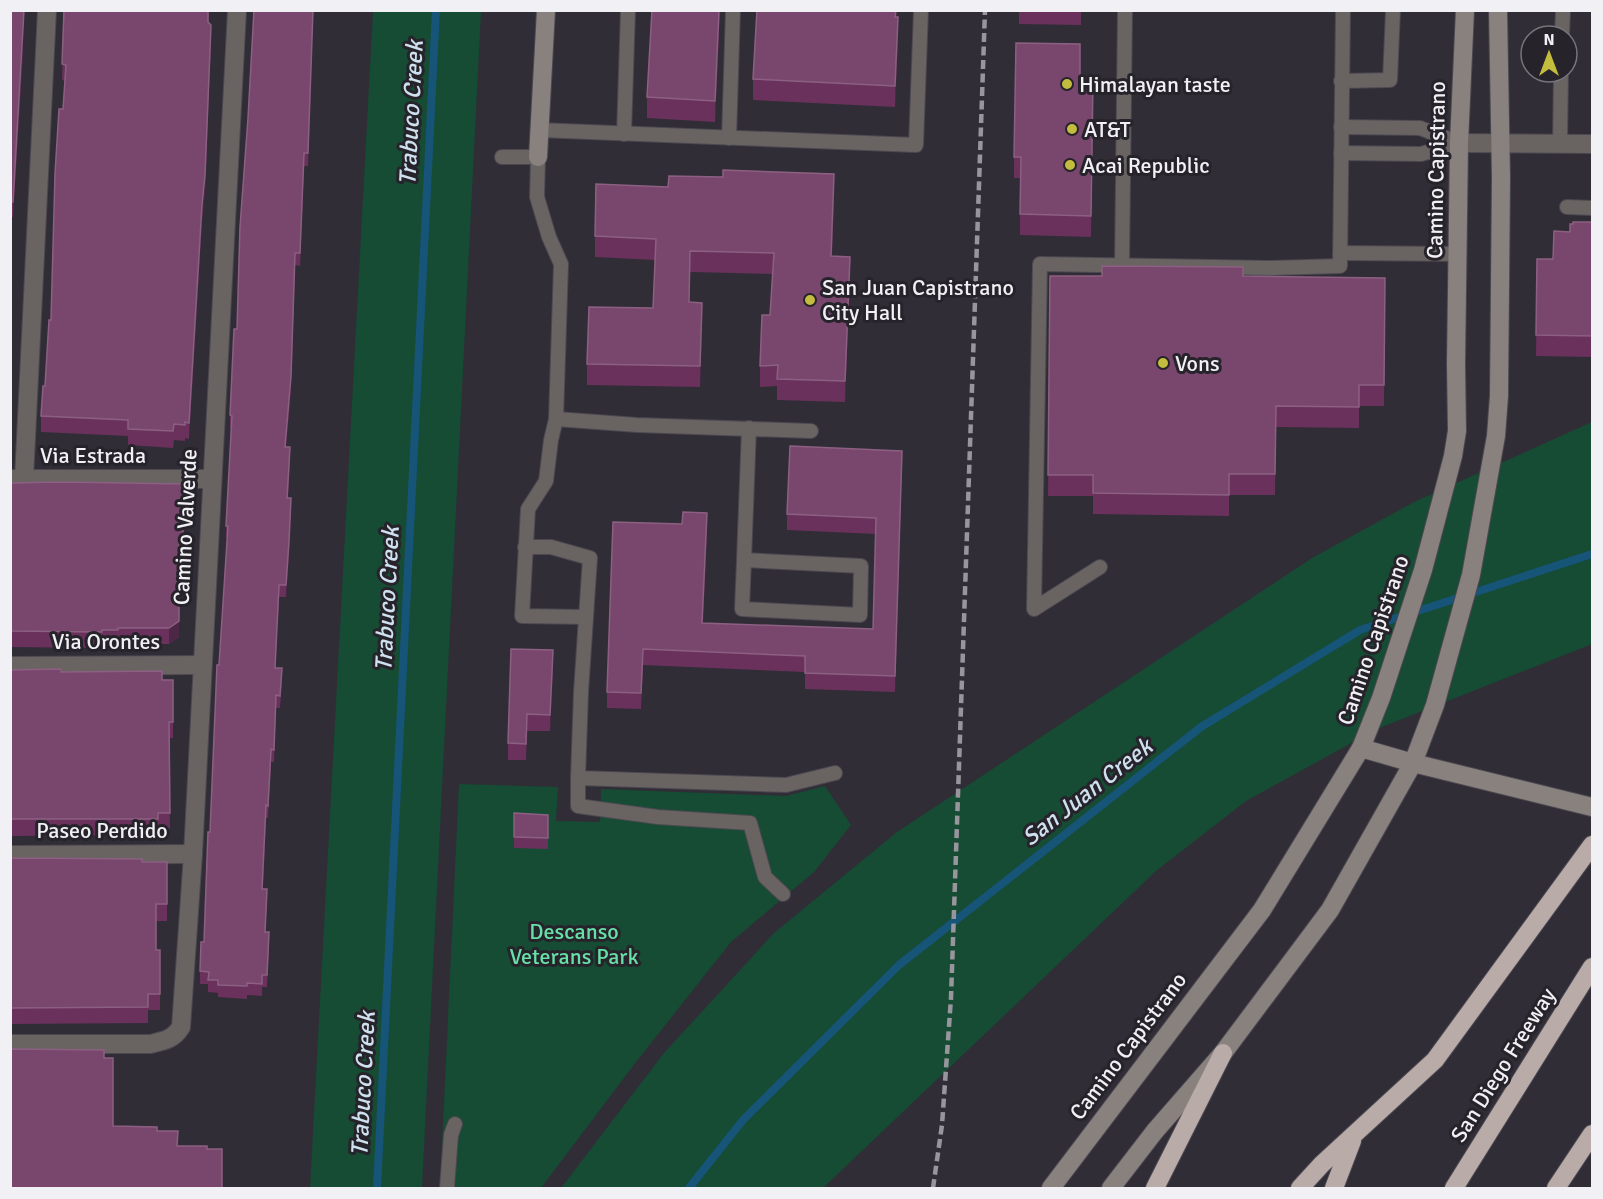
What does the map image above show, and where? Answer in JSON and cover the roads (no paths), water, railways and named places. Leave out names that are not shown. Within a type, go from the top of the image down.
[{"type":"highway","points":[[1300,1188],[1322,1164],[1435,1060],[1593,845]]},
{"type":"highway","name":"San Diego Freeway","points":[[1454,1188],[1593,967]]},
{"type":"highway","points":[[1155,1188],[1223,1053]]},
{"type":"highway","points":[[1556,1188],[1593,1134]]},
{"type":"highway","points":[[1334,1188],[1353,1137]]},
{"type":"main road","points":[[538,157],[546,10]]},
{"type":"main road","name":"Camino Capistrano","points":[[1051,1188],[1262,910],[1364,742],[1423,570],[1453,456],[1457,431],[1459,143],[1465,10]]},
{"type":"main road","points":[[1112,1188],[1155,1131],[1223,1053],[1330,910],[1413,763],[1435,705],[1471,575],[1496,436],[1499,396],[1498,10]]},
{"type":"main road","points":[[1364,742],[1413,763],[1593,807]]},
{"type":"street","points":[[17,479],[47,10]]},
{"type":"street","name":"Camino Valverde","points":[[10,1044],[150,1044],[168,1041],[177,1034],[181,1027],[193,854],[237,10]]},
{"type":"street","points":[[1459,143],[1593,144]]},
{"type":"street","name":"Via Estrada","points":[[17,479],[212,479]]},
{"type":"street","name":"Via Orontes","points":[[10,666],[202,664]]},
{"type":"street","name":"Paseo Perdido","points":[[10,855],[193,854]]},
{"type":"lane","points":[[624,134],[628,10]]},
{"type":"lane","points":[[729,138],[733,10]]},
{"type":"lane","points":[[539,130],[916,145],[921,10]]},
{"type":"lane","points":[[1122,265],[1125,10]]},
{"type":"lane","points":[[1100,567],[1034,609],[1040,264],[1271,268],[1340,266],[1342,10]]},
{"type":"lane","points":[[1341,81],[1390,80],[1393,10]]},
{"type":"lane","points":[[1560,144],[1561,84]]},
{"type":"lane","points":[[1341,127],[1420,128],[1459,143]]},
{"type":"lane","points":[[1341,153],[1421,154],[1459,143]]},
{"type":"lane","points":[[502,157],[538,157],[537,197],[549,237],[561,264],[556,419],[546,481],[528,509],[522,616],[586,617]]},
{"type":"lane","points":[[1567,207],[1593,208]]},
{"type":"lane","points":[[1340,253],[1458,254]]},
{"type":"lane","points":[[556,419],[637,425],[811,431]]},
{"type":"lane","points":[[744,560],[861,566],[860,615],[742,609],[749,428]]},
{"type":"lane","points":[[525,547],[551,547],[590,558],[578,806],[658,818],[750,823],[765,877],[783,894]]},
{"type":"lane","points":[[578,778],[786,785],[835,773]]},
{"type":"lane","points":[[447,1188],[451,1135],[455,1124]]},
{"type":"waterway","name":"Trabuco Creek","points":[[377,1188],[436,10]]},
{"type":"waterway","name":"San Juan Creek","points":[[689,1188],[743,1120],[899,965],[1201,727],[1360,630],[1592,554]]},
{"type":"railway","points":[[933,1188],[942,1125],[951,998],[985,10]]},
{"type":"place","name":"Himalayan taste","points":[[1067,84]]},
{"type":"place","name":"AT&T","points":[[1072,129]]},
{"type":"place","name":"Acai Republic","points":[[1070,165]]},
{"type":"place","name":"San Juan Capistrano City Hall","points":[[810,300]]},
{"type":"place","name":"Vons","points":[[1163,363]]},
{"type":"park label","name":"Descanso Veterans Park","points":[[574,944]]}]
